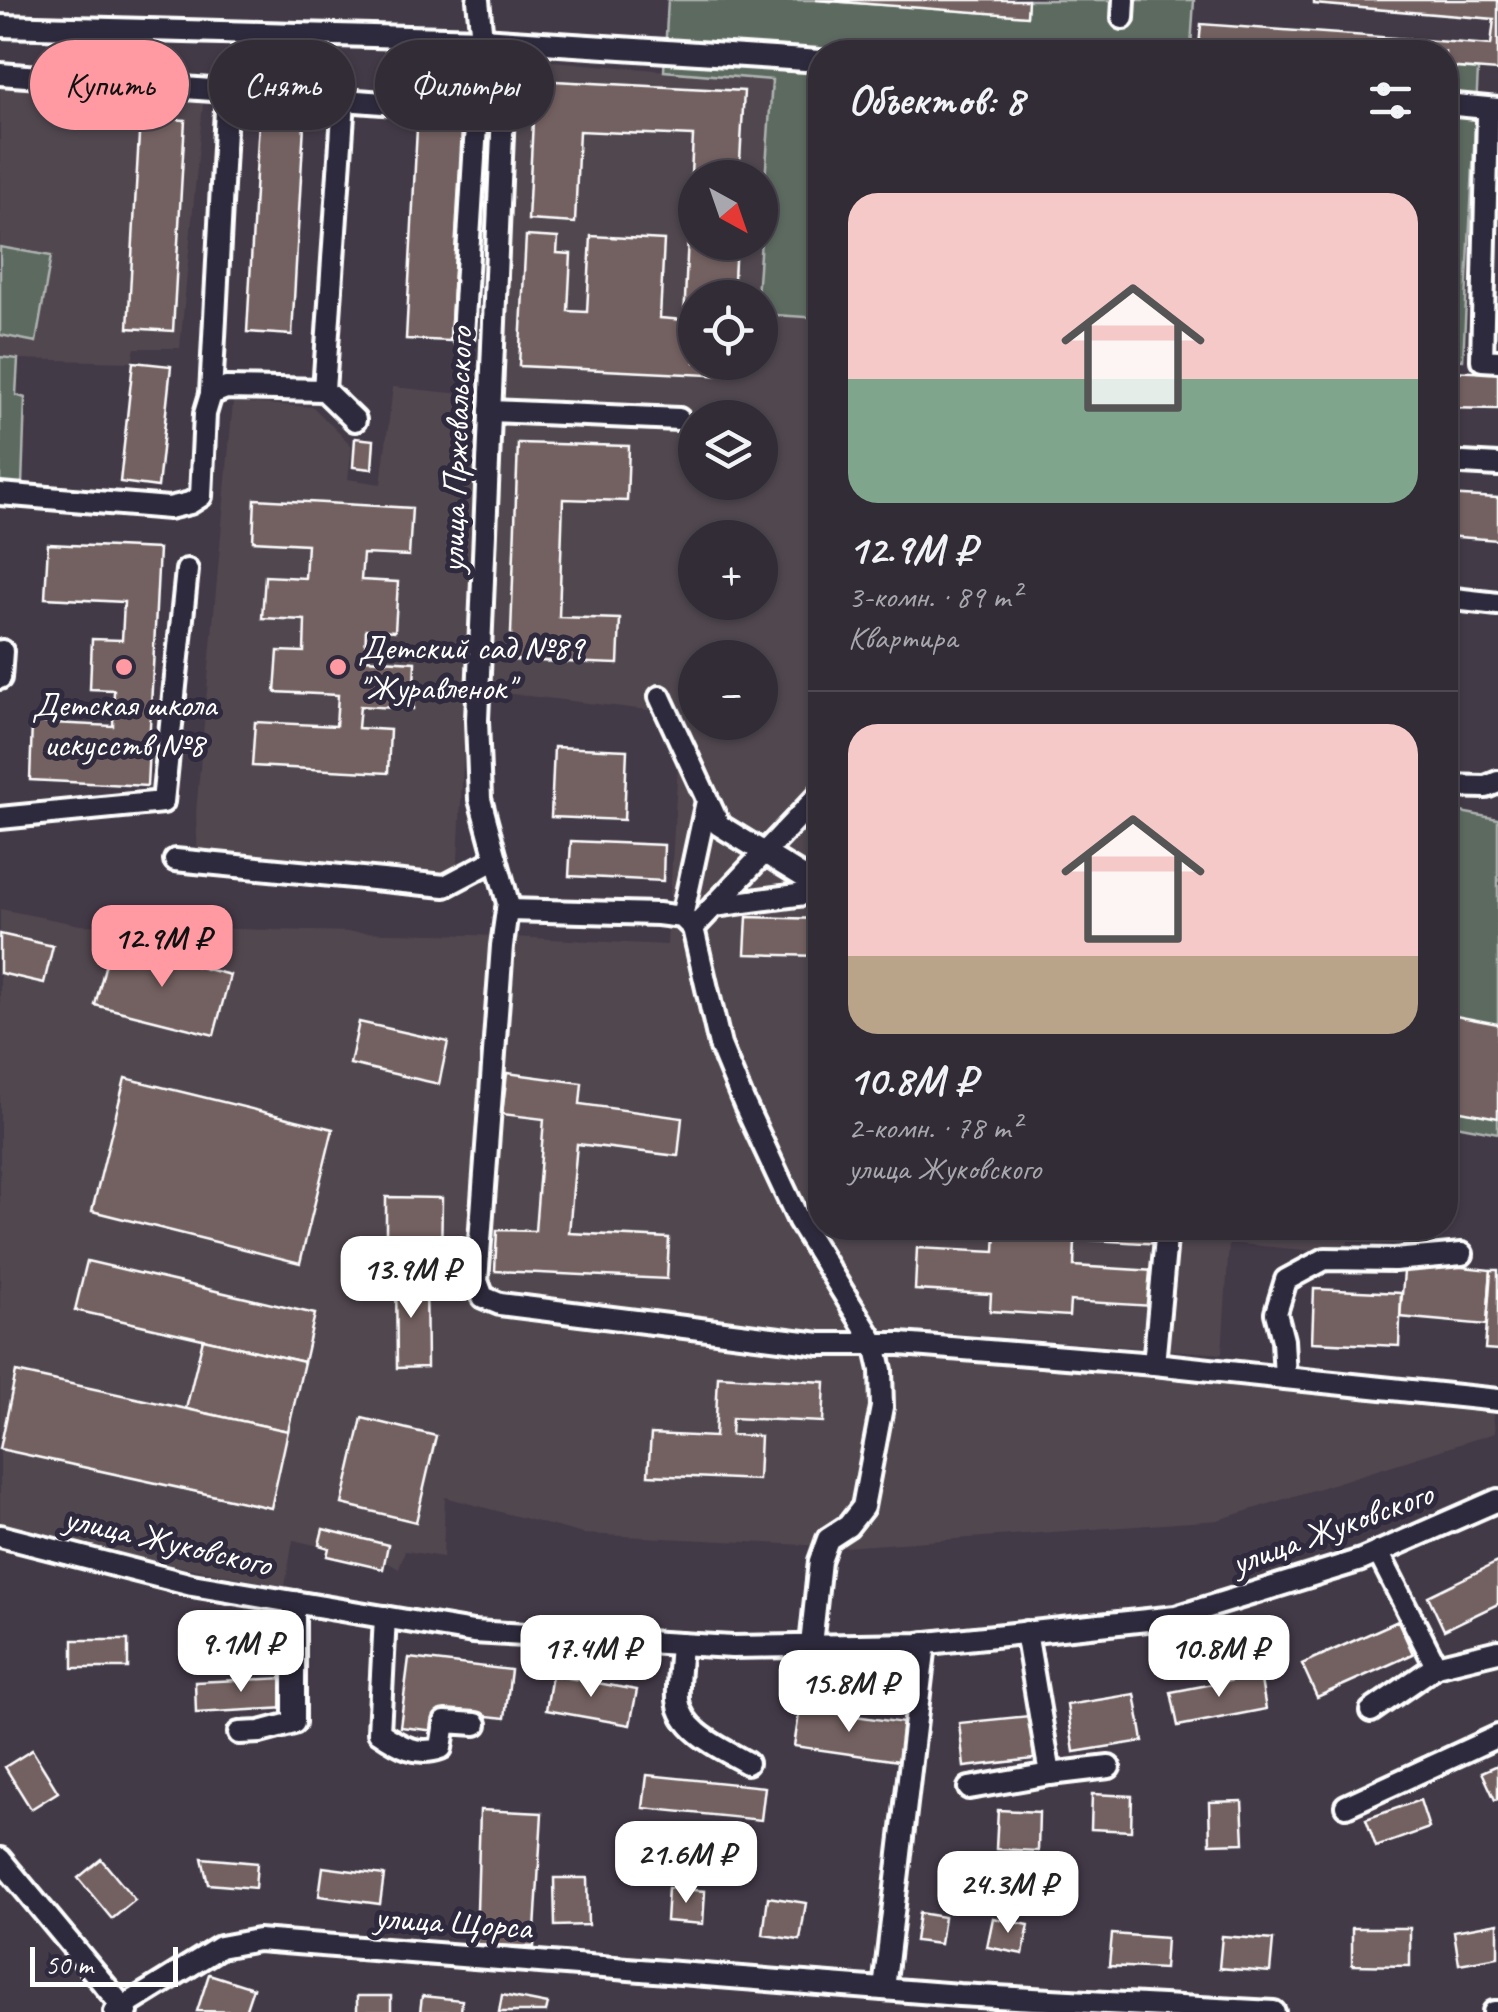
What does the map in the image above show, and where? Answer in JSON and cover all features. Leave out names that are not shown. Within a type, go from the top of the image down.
[{"type":"street","points":[[478,0],[482,39]]},
{"type":"street","points":[[0,26],[494,40]]},
{"type":"street","points":[[554,44],[808,59]]},
{"type":"street","points":[[0,74],[209,90]]},
{"type":"street","points":[[1458,106],[1493,112],[1482,360],[1498,361]]},
{"type":"street","points":[[0,494],[169,508],[201,496],[205,414],[211,394],[226,130]]},
{"type":"street","points":[[324,390],[342,130]]},
{"type":"street","points":[[463,335],[476,130]]},
{"type":"street","name":"улица Пржевальского","points":[[501,130],[477,720],[480,798],[508,903],[477,1281],[484,1297],[500,1304],[820,1344],[875,1344]]},
{"type":"street","points":[[211,394],[226,388],[324,390],[355,420]]},
{"type":"street","points":[[490,411],[678,419]]},
{"type":"street","points":[[1458,463],[1498,465]]},
{"type":"street","points":[[0,818],[163,802],[186,570]]},
{"type":"street","points":[[1458,599],[1498,604]]},
{"type":"street","points":[[0,678],[2,651]]},
{"type":"street","points":[[660,698],[719,826],[808,881]]},
{"type":"street","points":[[1458,786],[1486,787],[1498,782]]},
{"type":"street","points":[[708,801],[687,923],[720,1045],[808,1236]]},
{"type":"street","points":[[507,910],[687,923],[714,906],[808,806]]},
{"type":"street","points":[[176,860],[445,886],[496,859]]},
{"type":"street","points":[[714,906],[808,891]]},
{"type":"street","points":[[811,1240],[875,1344],[882,1407],[862,1507],[848,1526],[828,1539],[820,1561],[812,1646]]},
{"type":"street","points":[[1154,1364],[1166,1240]]},
{"type":"street","points":[[1285,1378],[1283,1340],[1276,1312],[1286,1280],[1325,1259],[1394,1260],[1462,1254]]},
{"type":"street","points":[[875,1344],[1188,1365],[1498,1400]]},
{"type":"street","name":"улица Жуковского","points":[[0,1536],[192,1585],[473,1632],[681,1644],[812,1646],[924,1643],[1176,1616],[1378,1552],[1498,1500]]},
{"type":"street","points":[[1378,1552],[1436,1666]]},
{"type":"street","points":[[239,1732],[260,1732],[294,1722],[294,1602]]},
{"type":"street","points":[[384,1618],[379,1732],[404,1749],[432,1751],[441,1748],[446,1722],[476,1724]]},
{"type":"street","points":[[1026,1632],[1050,1774]]},
{"type":"street","points":[[884,1989],[924,1643]]},
{"type":"street","points":[[681,1644],[678,1705],[702,1735],[747,1762]]},
{"type":"street","points":[[1371,1711],[1436,1666],[1498,1651]]},
{"type":"street","points":[[1346,1806],[1498,1736]]},
{"type":"street","points":[[969,1788],[1109,1767]]},
{"type":"street","points":[[0,1859],[122,2010]]},
{"type":"street","name":"улица Щорса","points":[[122,2010],[220,1947],[258,1940],[884,1989],[1274,2012]]},
{"type":"shaded area","points":[[554,61],[772,80],[766,160],[678,160],[678,260],[760,260],[758,280],[678,280],[678,380],[778,380],[778,315],[808,317],[808,1240],[1348,1240],[1347,1254],[1229,1243],[1222,1354],[924,1331],[918,1357],[1492,1402],[1495,1433],[1218,1520],[844,1547],[583,1534],[445,1497],[443,1557],[405,1551],[399,1569],[385,1561],[293,1540],[285,1586],[125,1556],[0,1527],[0,909],[80,925],[473,935],[667,945],[679,740],[778,740],[778,640],[678,640],[678,714],[486,691],[513,130],[554,130]]},
{"type":"shaded area","points":[[0,82],[30,85],[30,130],[189,130],[189,102],[203,103],[180,348],[135,348],[132,362],[18,359],[16,395],[25,398],[22,485],[0,484]]},
{"type":"shaded area","name":"Детский сад №89 \"Журавленок\"","points":[[393,387],[482,396],[457,879],[198,864],[196,812],[233,402],[313,407],[352,446],[348,479],[381,484]]},
{"type":"green space","points":[[668,0],[816,0],[1027,16],[1028,0],[1194,0],[1191,40],[808,40],[808,317],[778,315],[778,280],[758,280],[760,260],[778,260],[778,160],[766,160],[772,80],[664,71]]},
{"type":"green space","points":[[1458,68],[1478,70],[1463,360],[1458,360]]},
{"type":"green space","points":[[0,247],[51,256],[36,342],[0,335]]},
{"type":"green space","points":[[0,357],[18,359],[16,395],[25,398],[22,485],[0,484]]},
{"type":"green space","points":[[1458,811],[1498,819],[1498,1133],[1458,1125]]},
{"type":"building","points":[[816,0],[1028,0],[1027,16]]},
{"type":"building","points":[[1314,0],[1498,0],[1498,71],[1458,68],[1458,43],[1491,45],[1494,19],[1314,4]]},
{"type":"building","points":[[1201,24],[1422,40],[1200,40]]},
{"type":"building","points":[[554,81],[744,91],[740,160],[692,160],[693,136],[579,131],[575,223],[528,220],[532,130],[554,130]]},
{"type":"building","points":[[139,130],[184,130],[173,331],[128,328]]},
{"type":"building","points":[[258,130],[304,130],[292,335],[247,332]]},
{"type":"building","points":[[417,130],[462,130],[450,341],[406,339]]},
{"type":"building","points":[[526,236],[558,238],[557,253],[571,254],[568,311],[587,312],[591,236],[664,240],[660,318],[678,320],[678,374],[519,366]]},
{"type":"building","points":[[687,260],[735,260],[734,280],[686,280]]},
{"type":"building","points":[[133,362],[171,366],[158,487],[120,482]]},
{"type":"building","points":[[1458,371],[1498,373],[1498,409],[1458,408]]},
{"type":"building","points":[[355,438],[374,440],[372,469],[353,467]]},
{"type":"building","points":[[518,443],[629,446],[627,501],[563,499],[559,617],[620,619],[618,664],[510,660]]},
{"type":"building","points":[[1458,496],[1498,498],[1498,540],[1458,537]]},
{"type":"building","points":[[255,499],[412,508],[409,556],[363,554],[361,580],[398,582],[395,631],[366,629],[365,659],[415,662],[413,709],[360,706],[358,728],[390,730],[388,773],[252,766],[255,722],[336,726],[338,695],[275,692],[278,651],[304,652],[305,620],[262,618],[265,576],[305,578],[307,544],[253,541]]},
{"type":"building","points":[[48,544],[159,549],[147,786],[30,780],[32,722],[113,726],[114,690],[90,689],[92,639],[122,640],[124,602],[45,598]]},
{"type":"building","points":[[554,747],[627,750],[624,820],[551,817]]},
{"type":"building","points":[[571,841],[664,845],[663,881],[569,876]]},
{"type":"building","points":[[747,917],[808,919],[808,956],[745,954]]},
{"type":"building","points":[[0,934],[53,946],[44,983],[0,973]]},
{"type":"building","points":[[111,944],[230,975],[214,1035],[95,1005]]},
{"type":"building","points":[[1458,1016],[1498,1024],[1498,1118],[1458,1110]]},
{"type":"building","points":[[359,1022],[448,1042],[439,1084],[350,1064]]},
{"type":"building","points":[[507,1073],[582,1083],[580,1104],[682,1118],[678,1156],[577,1144],[569,1233],[669,1238],[667,1279],[495,1271],[497,1230],[535,1231],[544,1119],[502,1114]]},
{"type":"building","points":[[125,1078],[333,1129],[300,1263],[92,1211]]},
{"type":"building","points":[[386,1197],[442,1198],[441,1266],[386,1266]]},
{"type":"building","points":[[996,1240],[1075,1240],[1074,1266],[1155,1271],[1153,1306],[1070,1301],[1069,1316],[990,1311],[991,1294],[915,1290],[917,1248],[995,1252]]},
{"type":"building","points":[[1092,1240],[1160,1240],[1160,1244]]},
{"type":"building","points":[[87,1261],[315,1314],[304,1362],[75,1310]]},
{"type":"building","points":[[1405,1261],[1491,1270],[1487,1325],[1400,1317]]},
{"type":"building","points":[[1491,1270],[1498,1270],[1498,1350],[1485,1349]]},
{"type":"building","points":[[396,1274],[426,1274],[427,1367],[397,1368]]},
{"type":"building","points":[[1314,1289],[1401,1293],[1399,1346],[1312,1342]]},
{"type":"building","points":[[203,1339],[304,1362],[288,1431],[186,1409]]},
{"type":"building","points":[[16,1372],[288,1431],[271,1508],[0,1449]]},
{"type":"building","points":[[718,1376],[825,1382],[823,1422],[732,1418],[731,1435],[760,1436],[758,1480],[648,1475],[651,1434],[715,1437]]},
{"type":"building","points":[[362,1418],[436,1436],[416,1522],[342,1504]]},
{"type":"building","points":[[323,1529],[388,1545],[383,1569],[327,1556],[329,1548],[319,1545]]},
{"type":"building","points":[[1498,1562],[1498,1604],[1444,1630],[1428,1596]]},
{"type":"building","points":[[1398,1621],[1413,1654],[1317,1697],[1302,1664]]},
{"type":"building","points":[[73,1640],[128,1640],[128,1668],[73,1668]]},
{"type":"building","points":[[409,1658],[511,1670],[505,1718],[439,1711],[437,1731],[400,1727]]},
{"type":"building","points":[[552,1675],[637,1690],[630,1725],[546,1710]]},
{"type":"building","points":[[1260,1675],[1266,1709],[1178,1726],[1171,1692]]},
{"type":"building","points":[[286,1678],[287,1708],[196,1713],[195,1682]]},
{"type":"building","points":[[1135,1694],[1143,1741],[1074,1752],[1067,1705]]},
{"type":"building","points":[[800,1708],[904,1723],[899,1761],[794,1746]]},
{"type":"building","points":[[1029,1716],[1034,1759],[964,1767],[959,1723]]},
{"type":"building","points":[[32,1750],[58,1792],[31,1809],[5,1767]]},
{"type":"building","points":[[1498,1765],[1498,1799],[1495,1800],[1482,1772]]},
{"type":"building","points":[[647,1775],[765,1787],[761,1820],[643,1808]]},
{"type":"building","points":[[1092,1794],[1132,1796],[1131,1831],[1091,1829]]},
{"type":"building","points":[[1420,1800],[1429,1828],[1376,1847],[1366,1819]]},
{"type":"building","points":[[1242,1801],[1244,1843],[1210,1844],[1209,1802]]},
{"type":"building","points":[[480,1810],[542,1813],[534,1947],[476,1944]]},
{"type":"building","points":[[998,1810],[1039,1812],[1038,1851],[996,1849]]},
{"type":"building","points":[[202,1858],[257,1863],[255,1888],[208,1884]]},
{"type":"building","points":[[101,1859],[135,1900],[112,1919],[78,1878]]},
{"type":"building","points":[[323,1867],[384,1875],[380,1904],[319,1896]]},
{"type":"building","points":[[554,1878],[587,1878],[588,1925],[555,1926]]},
{"type":"building","points":[[668,1888],[705,1891],[703,1924],[666,1921]]},
{"type":"building","points":[[768,1897],[806,1903],[800,1940],[763,1935]]},
{"type":"building","points":[[919,1913],[944,1917],[940,1944],[915,1941]]},
{"type":"building","points":[[993,1918],[1029,1925],[1023,1954],[987,1947]]},
{"type":"building","points":[[1498,1923],[1498,1957],[1459,1964],[1454,1931]]},
{"type":"building","points":[[1352,1928],[1410,1928],[1410,1966],[1352,1965]]},
{"type":"building","points":[[1112,1934],[1166,1938],[1164,1969],[1109,1966]]},
{"type":"building","points":[[1222,1936],[1273,1940],[1270,1972],[1219,1968]]},
{"type":"building","points":[[209,1974],[253,1988],[245,2012],[197,2011]]},
{"type":"building","points":[[502,1995],[548,2004],[546,2012],[499,2012]]},
{"type":"building","points":[[357,1996],[391,1996],[391,2012],[357,2012]]},
{"type":"building","points":[[422,1996],[462,2000],[461,2012],[420,2012]]},
{"type":"place","name":"Детская школа искусств №8","points":[[124,667]]},
{"type":"place","name":"Детский сад №89 \"Журавленок\"","points":[[338,667]]}]
